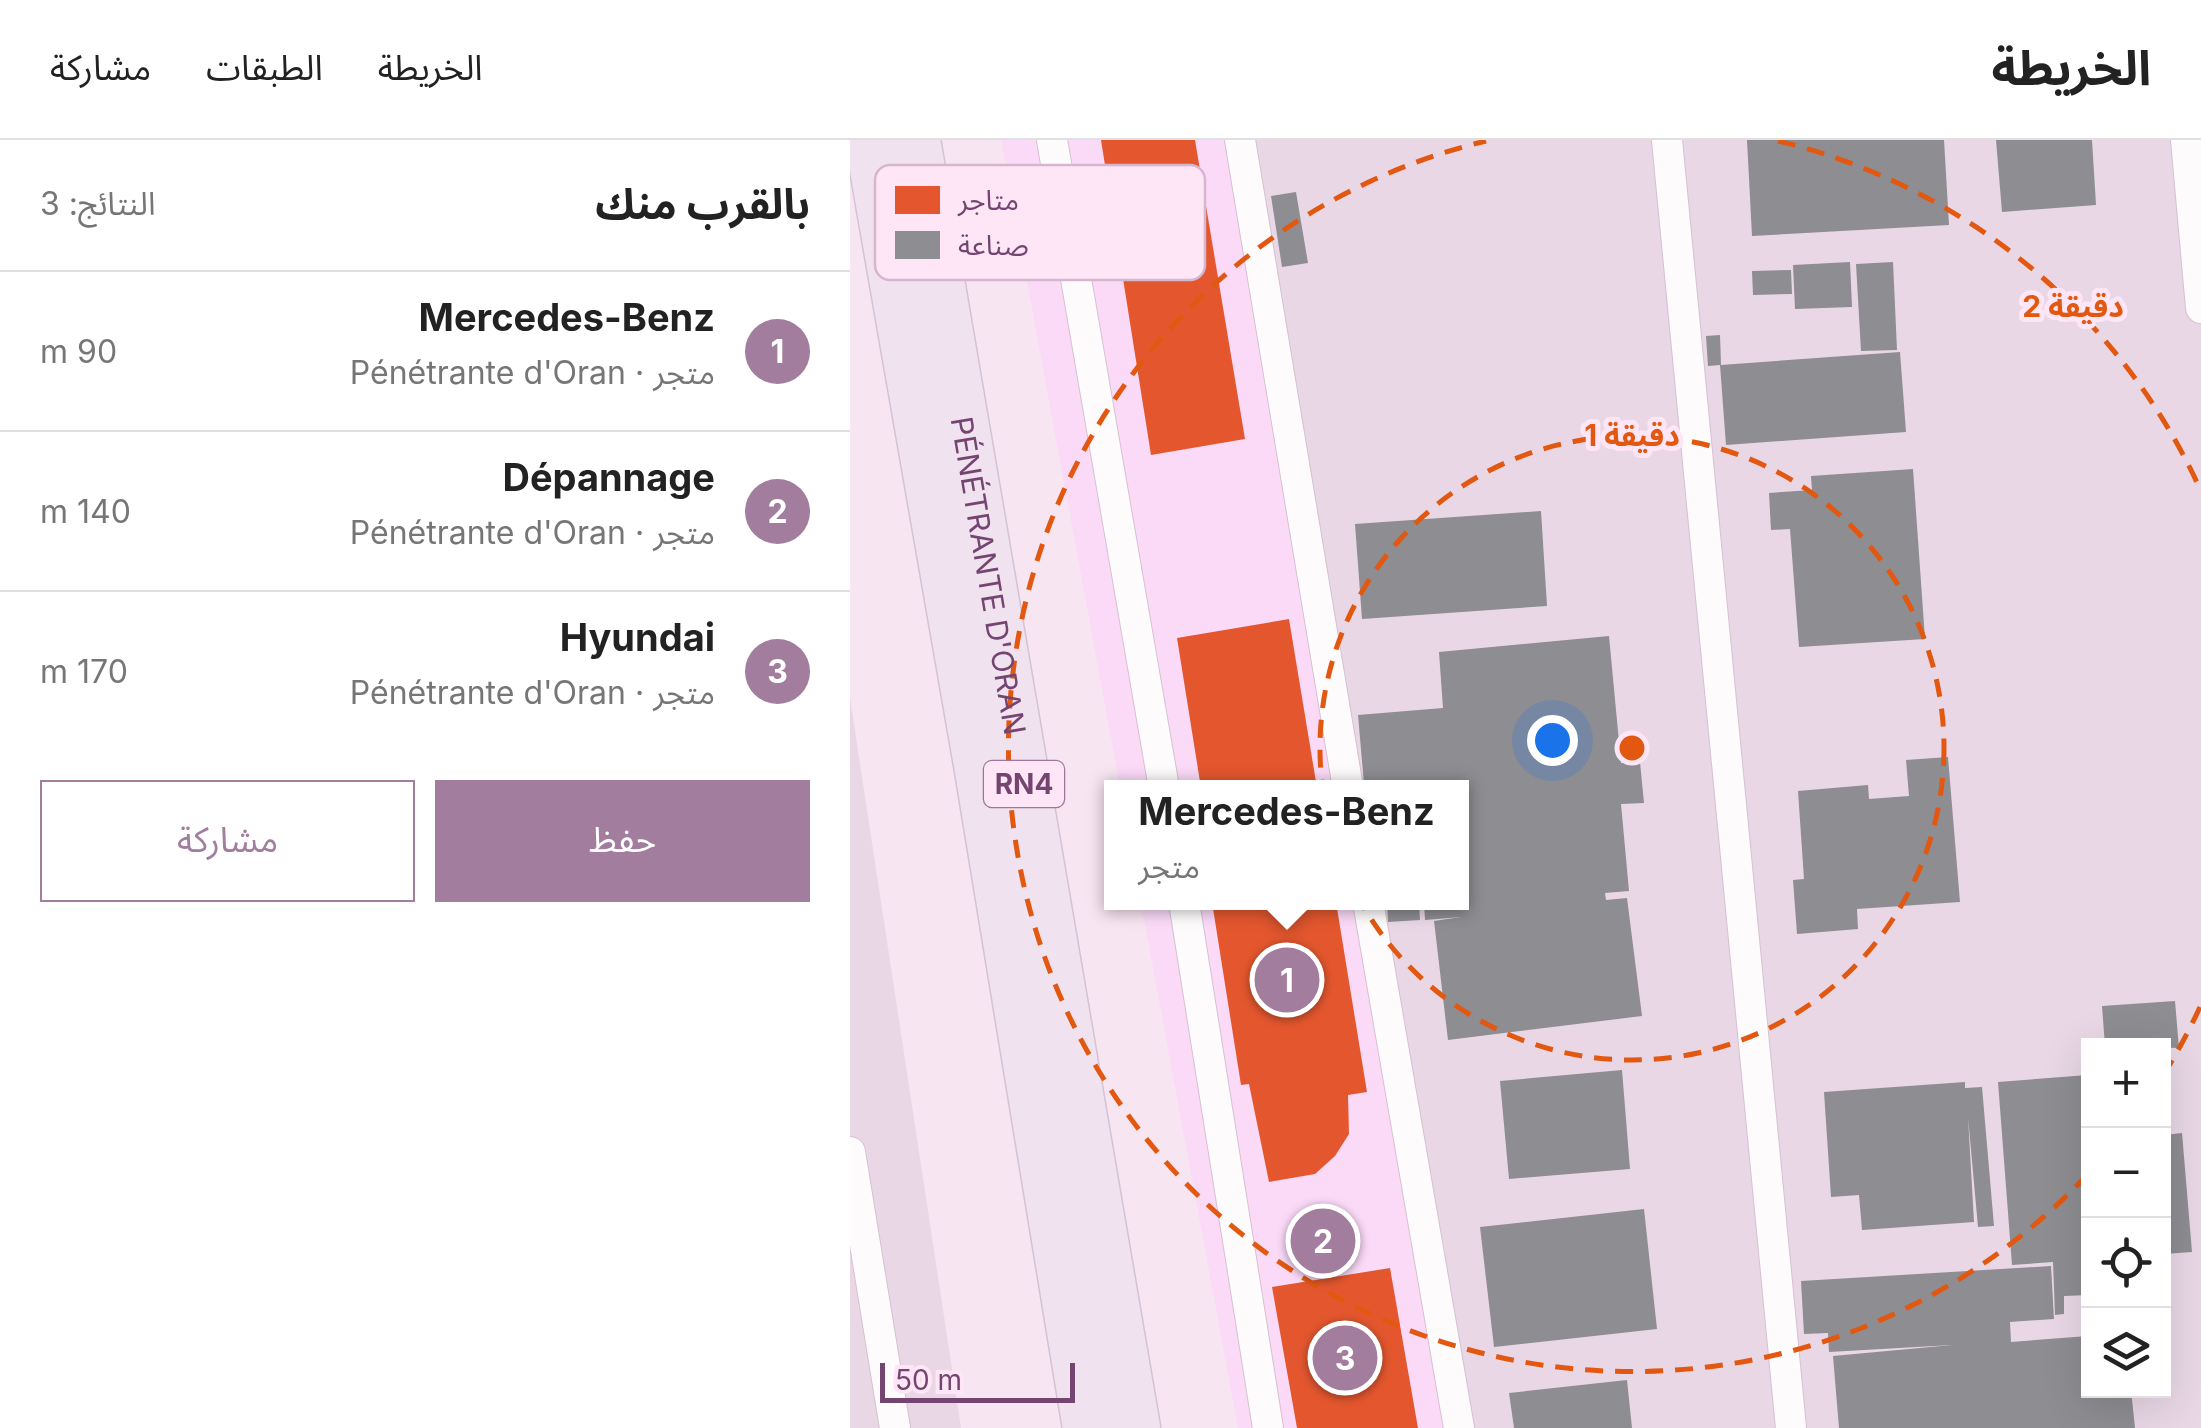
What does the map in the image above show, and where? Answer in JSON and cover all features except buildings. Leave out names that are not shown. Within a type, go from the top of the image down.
[{"type":"highway","name":"PÉNÉTRANTE D'ORAN","points":[[871,140],[875,165]]},
{"type":"highway","name":"PÉNÉTRANTE D'ORAN","points":[[914,140],[918,165]]},
{"type":"highway","name":"PÉNÉTRANTE D'ORAN","points":[[895,280],[1089,1428]]},
{"type":"highway","name":"PÉNÉTRANTE D'ORAN","points":[[938,280],[1134,1428]]},
{"type":"street","points":[[1052,140],[1056,165]]},
{"type":"street","points":[[1240,140],[1347,780]]},
{"type":"street","points":[[1667,140],[1791,1428]]},
{"type":"street","points":[[2186,140],[2201,308]]},
{"type":"street","points":[[1076,280],[1163,780]]},
{"type":"street","points":[[1185,910],[1268,1428]]},
{"type":"street","points":[[1369,910],[1459,1428]]},
{"type":"street","points":[[850,1152],[895,1428]]},
{"type":"shaded area","points":[[1001,140],[1251,140],[1362,780],[1119,780],[1027,280],[1205,280],[1205,165],[1006,165]]},
{"type":"shaded area","points":[[1251,140],[2201,140],[2201,1428],[1474,1428],[1384,910],[1469,910],[1469,780],[1362,780]]},
{"type":"shaded area","points":[[850,698],[961,1428],[850,1428]]},
{"type":"shaded area","points":[[1142,910],[1384,910],[1474,1428],[1238,1428]]},
{"type":"place","name":"Mercedes-Benz","points":[[1287,980]]},
{"type":"place","name":"Dépannage","points":[[1323,1241]]},
{"type":"place","name":"Hyundai","points":[[1345,1358]]}]
